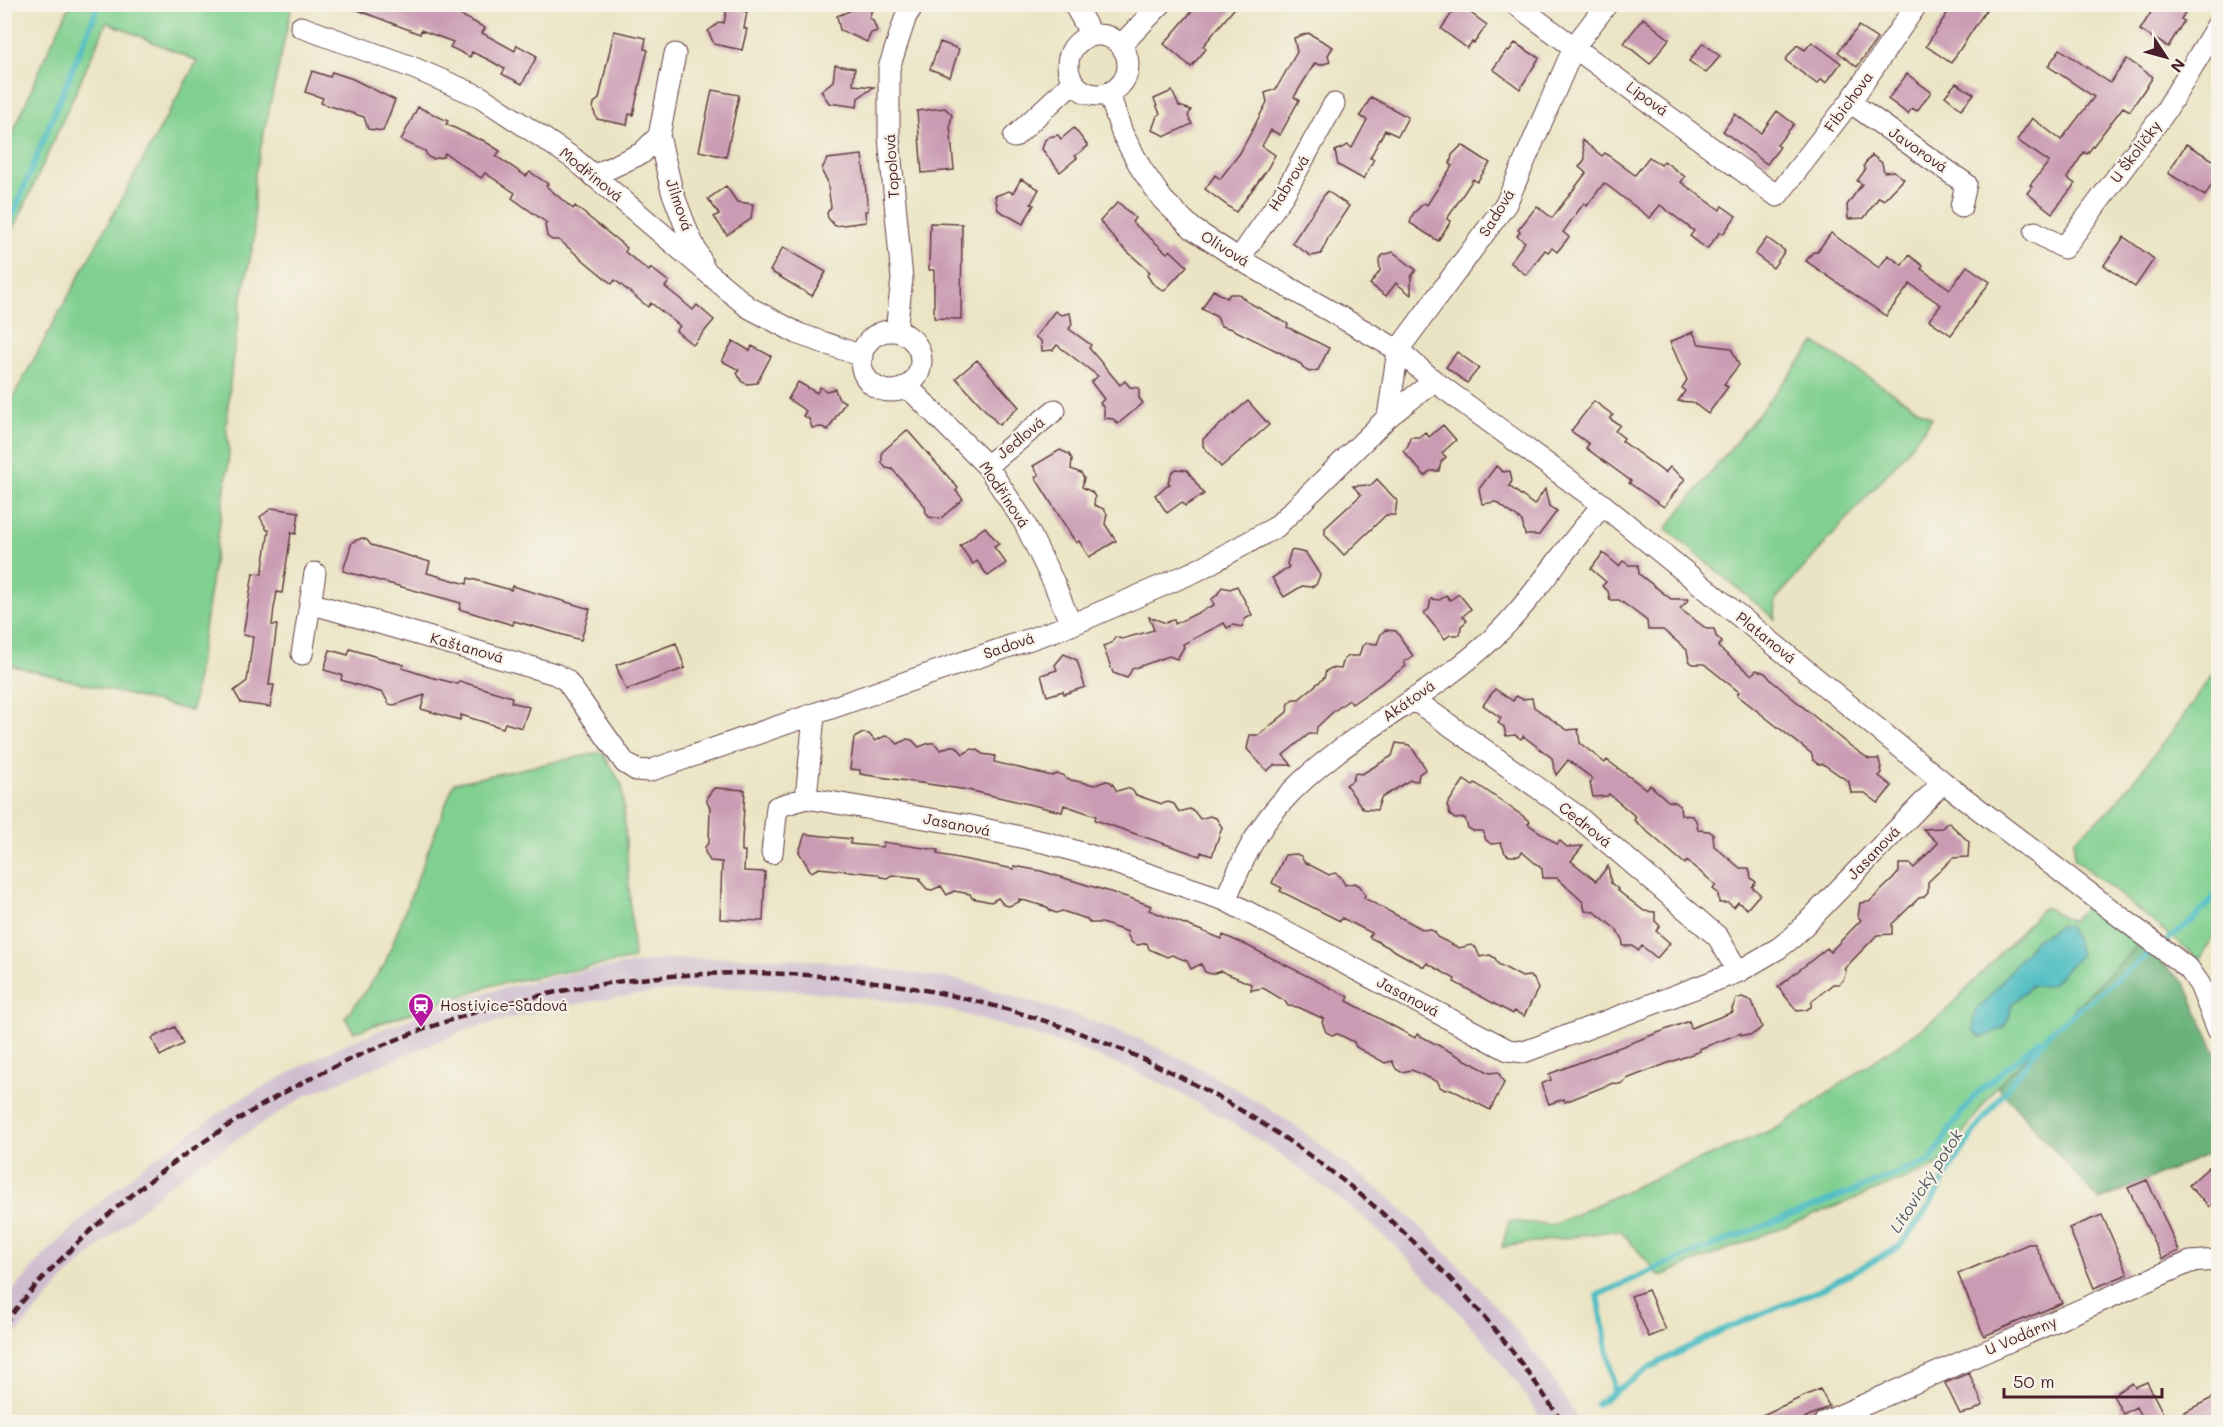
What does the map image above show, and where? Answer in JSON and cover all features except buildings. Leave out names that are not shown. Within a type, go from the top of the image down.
[{"type":"street","name":"Topolová","points":[[896,331],[902,279],[889,136],[889,68],[906,16],[914,4]]},
{"type":"street","points":[[1074,4],[1092,36]]},
{"type":"street","points":[[1121,45],[1161,4]]},
{"type":"street","name":"Lipová","points":[[1515,4],[1777,196]]},
{"type":"street","name":"Sadová","points":[[1388,417],[1398,350],[1506,204],[1574,46],[1607,4]]},
{"type":"street","name":"Fibichova","points":[[1777,196],[1850,102],[1917,4]]},
{"type":"street","name":"U Školičky","points":[[2036,232],[2064,248],[2165,112],[2218,24]]},
{"type":"street","name":"Modřínová","points":[[301,27],[410,66],[481,97],[573,158],[748,307],[799,334],[862,356]]},
{"type":"street","points":[[1092,36],[1108,37],[1121,45],[1126,53],[1127,72],[1124,81],[1109,93],[1089,94],[1073,82],[1069,73],[1070,54],[1083,39],[1092,36]]},
{"type":"street","name":"Jilmová","points":[[675,54],[659,136],[672,191],[706,272]]},
{"type":"street","points":[[1014,137],[1073,82]]},
{"type":"street","name":"Olivová","points":[[1109,93],[1122,133],[1142,170],[1163,200],[1193,229],[1239,259],[1398,350]]},
{"type":"street","name":"Javorová","points":[[1850,102],[1966,184],[1961,207]]},
{"type":"street","name":"Habrová","points":[[1239,259],[1284,194],[1334,104]]},
{"type":"street","points":[[593,176],[642,153],[659,136]]},
{"type":"street","points":[[887,331],[896,331],[906,334],[914,341],[919,350],[920,370],[907,386],[888,391],[870,383],[861,365],[862,356],[870,339],[887,331]]},
{"type":"street","name":"Platanová","points":[[1398,350],[1434,381],[1603,505],[1943,782],[2189,969],[2200,985],[2218,1030]]},
{"type":"street","name":"Sadová","points":[[600,728],[625,763],[636,770],[650,771],[1071,625],[1196,571],[1276,528],[1388,417],[1434,381]]},
{"type":"street","name":"Modřínová","points":[[907,386],[987,466],[1024,522],[1054,583],[1071,625]]},
{"type":"street","name":"Jedlová","points":[[987,466],[1055,410]]},
{"type":"street","name":"Akátová","points":[[1225,900],[1261,828],[1304,778],[1334,752],[1413,699],[1493,638],[1513,617],[1577,534],[1603,505]]},
{"type":"street","points":[[302,654],[315,573]]},
{"type":"street","name":"Kaštanová","points":[[310,603],[555,674],[566,680],[600,728]]},
{"type":"street","name":"Cedrová","points":[[1413,699],[1576,815],[1718,937],[1738,972]]},
{"type":"street","points":[[806,798],[814,716]]},
{"type":"street","name":"Jasanová","points":[[772,853],[777,807],[806,798],[966,825],[1048,843],[1225,900],[1508,1050],[1524,1052],[1738,972],[1779,948],[1793,937],[1943,782]]},
{"type":"street","name":"U Vodárny","points":[[1825,1422],[2190,1262],[2218,1260]]},
{"type":"shaded area","points":[[736,957],[801,959],[858,965],[963,981],[1084,1018],[1139,1039],[1190,1063],[1250,1097],[1298,1128],[1382,1192],[1424,1230],[1469,1276],[1510,1323],[1545,1367],[1580,1422],[1543,1422],[1486,1343],[1446,1298],[1362,1216],[1280,1154],[1234,1124],[1176,1091],[1127,1068],[1073,1047],[956,1012],[906,1003],[799,990],[736,988],[665,991],[587,1002],[520,1016],[471,1028],[307,1095],[166,1187],[73,1270],[25,1323],[5,1349],[5,1299],[51,1248],[147,1163],[237,1101],[340,1046],[463,998],[582,971],[662,960]]},
{"type":"green space","points":[[116,4],[292,5],[254,178],[254,240],[241,302],[226,426],[229,448],[228,468],[192,711],[5,664],[5,412],[197,61],[107,22],[5,249],[5,152],[45,57],[70,5],[115,5],[114,7]]},
{"type":"green space","points":[[1815,343],[1932,418],[1903,456],[1776,599],[1775,619],[1666,529]]},
{"type":"green space","points":[[2218,666],[2218,926],[2200,960],[2074,858],[2074,840],[2110,810],[2175,728]]},
{"type":"green space","points":[[602,752],[622,785],[634,959],[493,985],[354,1032],[345,1018],[384,966],[454,783]]},
{"type":"green space","points":[[2088,904],[2140,943],[1997,1086],[1940,1165],[1660,1276],[1620,1230],[1502,1247],[1509,1221],[1553,1225],[1643,1183],[1779,1127],[1945,1012],[2044,907],[2072,921]]},
{"type":"green space","points":[[2140,943],[2185,984],[2218,1058],[2218,1150],[2099,1200],[1997,1086]]},
{"type":"water","points":[[2061,925],[2068,927],[2075,938],[2080,954],[2053,984],[2031,986],[2012,1004],[2009,1018],[2003,1028],[1981,1038],[1973,1030],[1975,1010],[1984,1003],[2035,940]]},
{"type":"waterway","points":[[4,236],[99,4]]},
{"type":"waterway","name":"Litovický potok","points":[[2164,943],[2193,920],[2218,893]]},
{"type":"waterway","name":"Litovický potok","points":[[1597,1404],[1652,1366],[1722,1330],[1820,1290],[1899,1247],[1924,1214],[1982,1121],[2050,1032],[2155,949]]},
{"type":"waterway","points":[[1614,1390],[1598,1295],[1666,1264],[1930,1161],[1956,1120],[1977,1093],[2040,1040]]},
{"type":"railway","points":[[4,1324],[61,1259],[93,1228],[160,1173],[196,1147],[269,1101],[442,1023],[621,981],[802,975],[979,1002],[1149,1062],[1305,1152],[1445,1273],[1562,1422]]},
{"type":"place","name":"Hostivice-Sadová","points":[[421,1029]]}]
